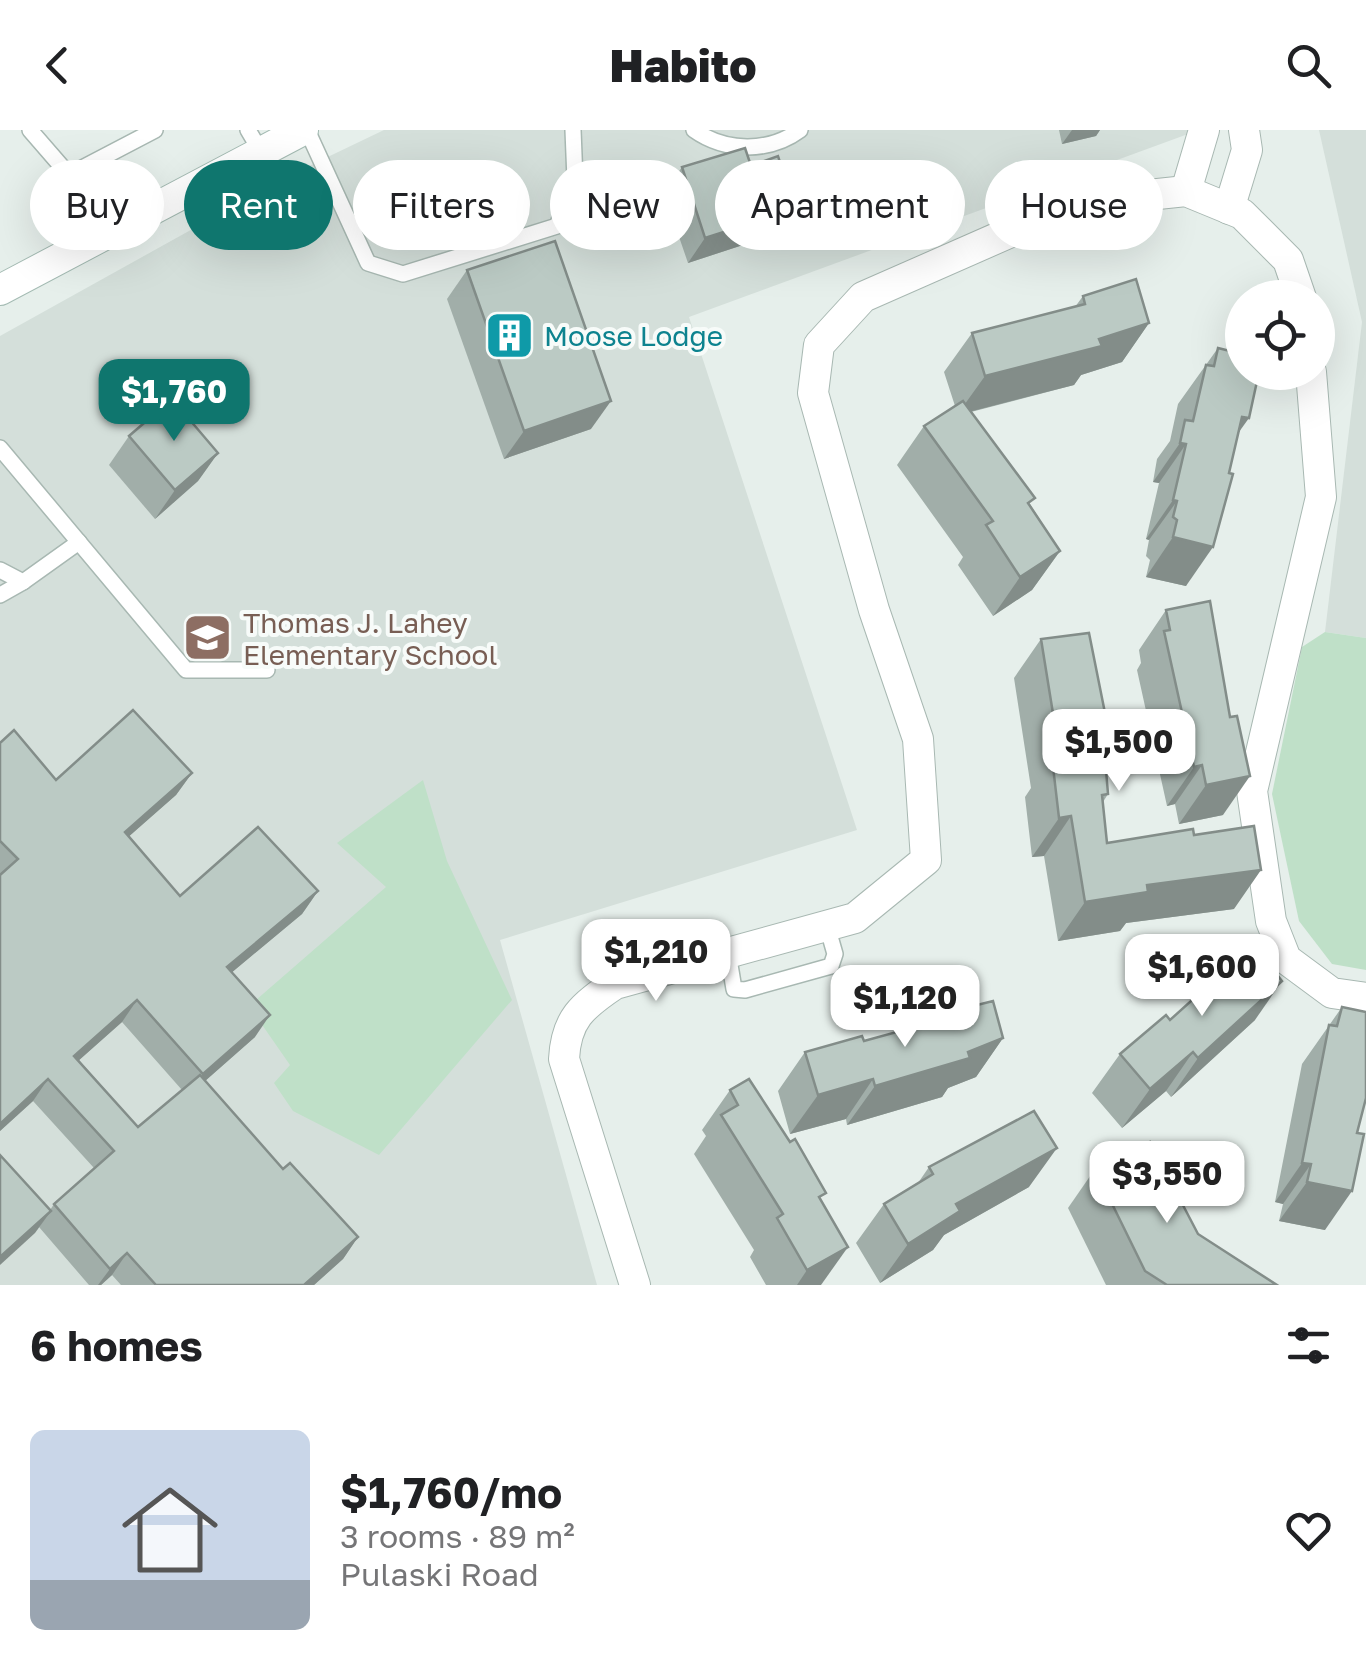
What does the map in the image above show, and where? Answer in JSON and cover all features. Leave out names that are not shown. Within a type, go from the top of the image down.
[{"type":"street","points":[[164,197],[255,141],[305,130]]},
{"type":"street","points":[[1186,191],[1204,130]]},
{"type":"street","points":[[1229,209],[1246,150],[1244,130]]},
{"type":"street","points":[[635,1285],[564,1059],[566,1032],[588,1002],[614,984],[855,918],[926,860],[918,739],[868,592],[813,393],[819,346],[863,297],[1029,224],[1120,198],[1186,191],[1242,214],[1288,260],[1294,280]]},
{"type":"street","points":[[0,290],[75,250]]},
{"type":"street","points":[[1312,390],[1321,497],[1252,791],[1271,920],[1286,960],[1332,993],[1366,998]]},
{"type":"lane","points":[[30,130],[56,160]]},
{"type":"lane","points":[[98,160],[155,130]]},
{"type":"lane","points":[[305,130],[368,264],[403,274],[557,226],[575,180],[572,130]]},
{"type":"lane","points":[[694,130],[711,142],[741,148],[770,144],[800,130]]},
{"type":"lane","points":[[0,448],[186,670],[268,670]]},
{"type":"lane","points":[[0,595],[78,542]]},
{"type":"lane","points":[[0,570],[23,582]]},
{"type":"shaded area","name":"Thomas J. Lahey Elementary School","points":[[384,130],[1199,130],[1117,160],[985,160],[985,208],[965,216],[965,160],[715,160],[715,250],[872,250],[689,317],[857,830],[500,940],[597,1285],[0,1285],[0,336],[155,250],[164,250],[164,245],[184,234],[184,250],[333,250],[333,160],[321,160]]},
{"type":"shaded area","points":[[1319,130],[1366,130],[1366,638],[1325,632],[1362,322]]},
{"type":"green space","points":[[1325,632],[1366,638],[1366,970],[1332,964],[1299,921],[1272,794],[1302,647]]},
{"type":"green space","points":[[423,780],[447,861],[512,1000],[379,1155],[293,1111],[274,1083],[290,1065],[249,1006],[386,887],[337,843]]},
{"type":"building","points":[[745,148],[749,160],[715,160],[715,235],[705,238],[695,207],[695,163]]},
{"type":"building","name":"Moose Lodge","points":[[550,243],[550,250],[558,250],[611,401],[524,431],[467,270]]},
{"type":"building","points":[[1136,279],[1149,323],[1099,339],[1102,346],[985,376],[972,333],[1085,304],[1083,296]]},
{"type":"building","points":[[1218,348],[1225,350],[1225,390],[1255,390],[1249,418],[1242,417],[1229,473],[1233,474],[1213,547],[1173,537],[1177,501],[1173,500],[1186,444],[1180,443],[1185,420],[1193,421],[1206,365],[1214,366]]},
{"type":"building","points":[[172,399],[218,453],[175,490],[129,436]]},
{"type":"building","points":[[963,401],[1035,498],[1028,503],[1060,551],[1020,577],[986,525],[993,521],[924,426]]},
{"type":"building","points":[[1210,601],[1230,717],[1237,716],[1250,776],[1206,785],[1202,765],[1194,767],[1164,631],[1170,630],[1166,610]]},
{"type":"building","points":[[1089,633],[1109,733],[1103,734],[1108,794],[1102,795],[1107,843],[1193,829],[1194,835],[1254,826],[1261,870],[1147,885],[1148,892],[1085,902],[1071,816],[1059,818],[1052,758],[1060,757],[1041,639]]},
{"type":"building","points":[[133,710],[192,773],[125,832],[180,896],[258,827],[318,891],[227,967],[270,1015],[203,1074],[137,1000],[74,1056],[138,1127],[200,1075],[283,1169],[290,1163],[358,1237],[304,1285],[156,1285],[127,1253],[110,1269],[54,1204],[114,1151],[48,1079],[0,1124],[0,875],[18,859],[0,841],[0,743],[14,730],[56,780]]},
{"type":"building","points":[[1253,945],[1282,981],[1198,1058],[1193,1052],[1150,1089],[1120,1054],[1166,1015],[1170,1020]]},
{"type":"building","points":[[993,1001],[1003,1038],[968,1052],[970,1058],[875,1086],[873,1079],[818,1095],[805,1052],[862,1036],[864,1041],[919,1026],[917,1020]]},
{"type":"building","points":[[1342,1007],[1366,1012],[1366,1098],[1357,1133],[1364,1134],[1352,1191],[1307,1182],[1311,1164],[1302,1163],[1329,1025],[1337,1026]]},
{"type":"building","points":[[749,1079],[790,1142],[795,1139],[826,1193],[819,1197],[848,1247],[807,1270],[777,1218],[783,1214],[721,1115],[738,1105],[730,1090]]},
{"type":"building","points":[[1034,1111],[1057,1148],[956,1204],[960,1211],[908,1244],[884,1204],[933,1174],[929,1167]]},
{"type":"building","points":[[1150,1142],[1198,1234],[1277,1285],[1167,1285],[1145,1271],[1095,1169]]},
{"type":"building","points":[[0,1155],[51,1211],[0,1257]]},
{"type":"place","name":"Moose Lodge","points":[[509,335]]},
{"type":"place","name":"Thomas J. Lahey Elementary School","points":[[208,638]]}]
